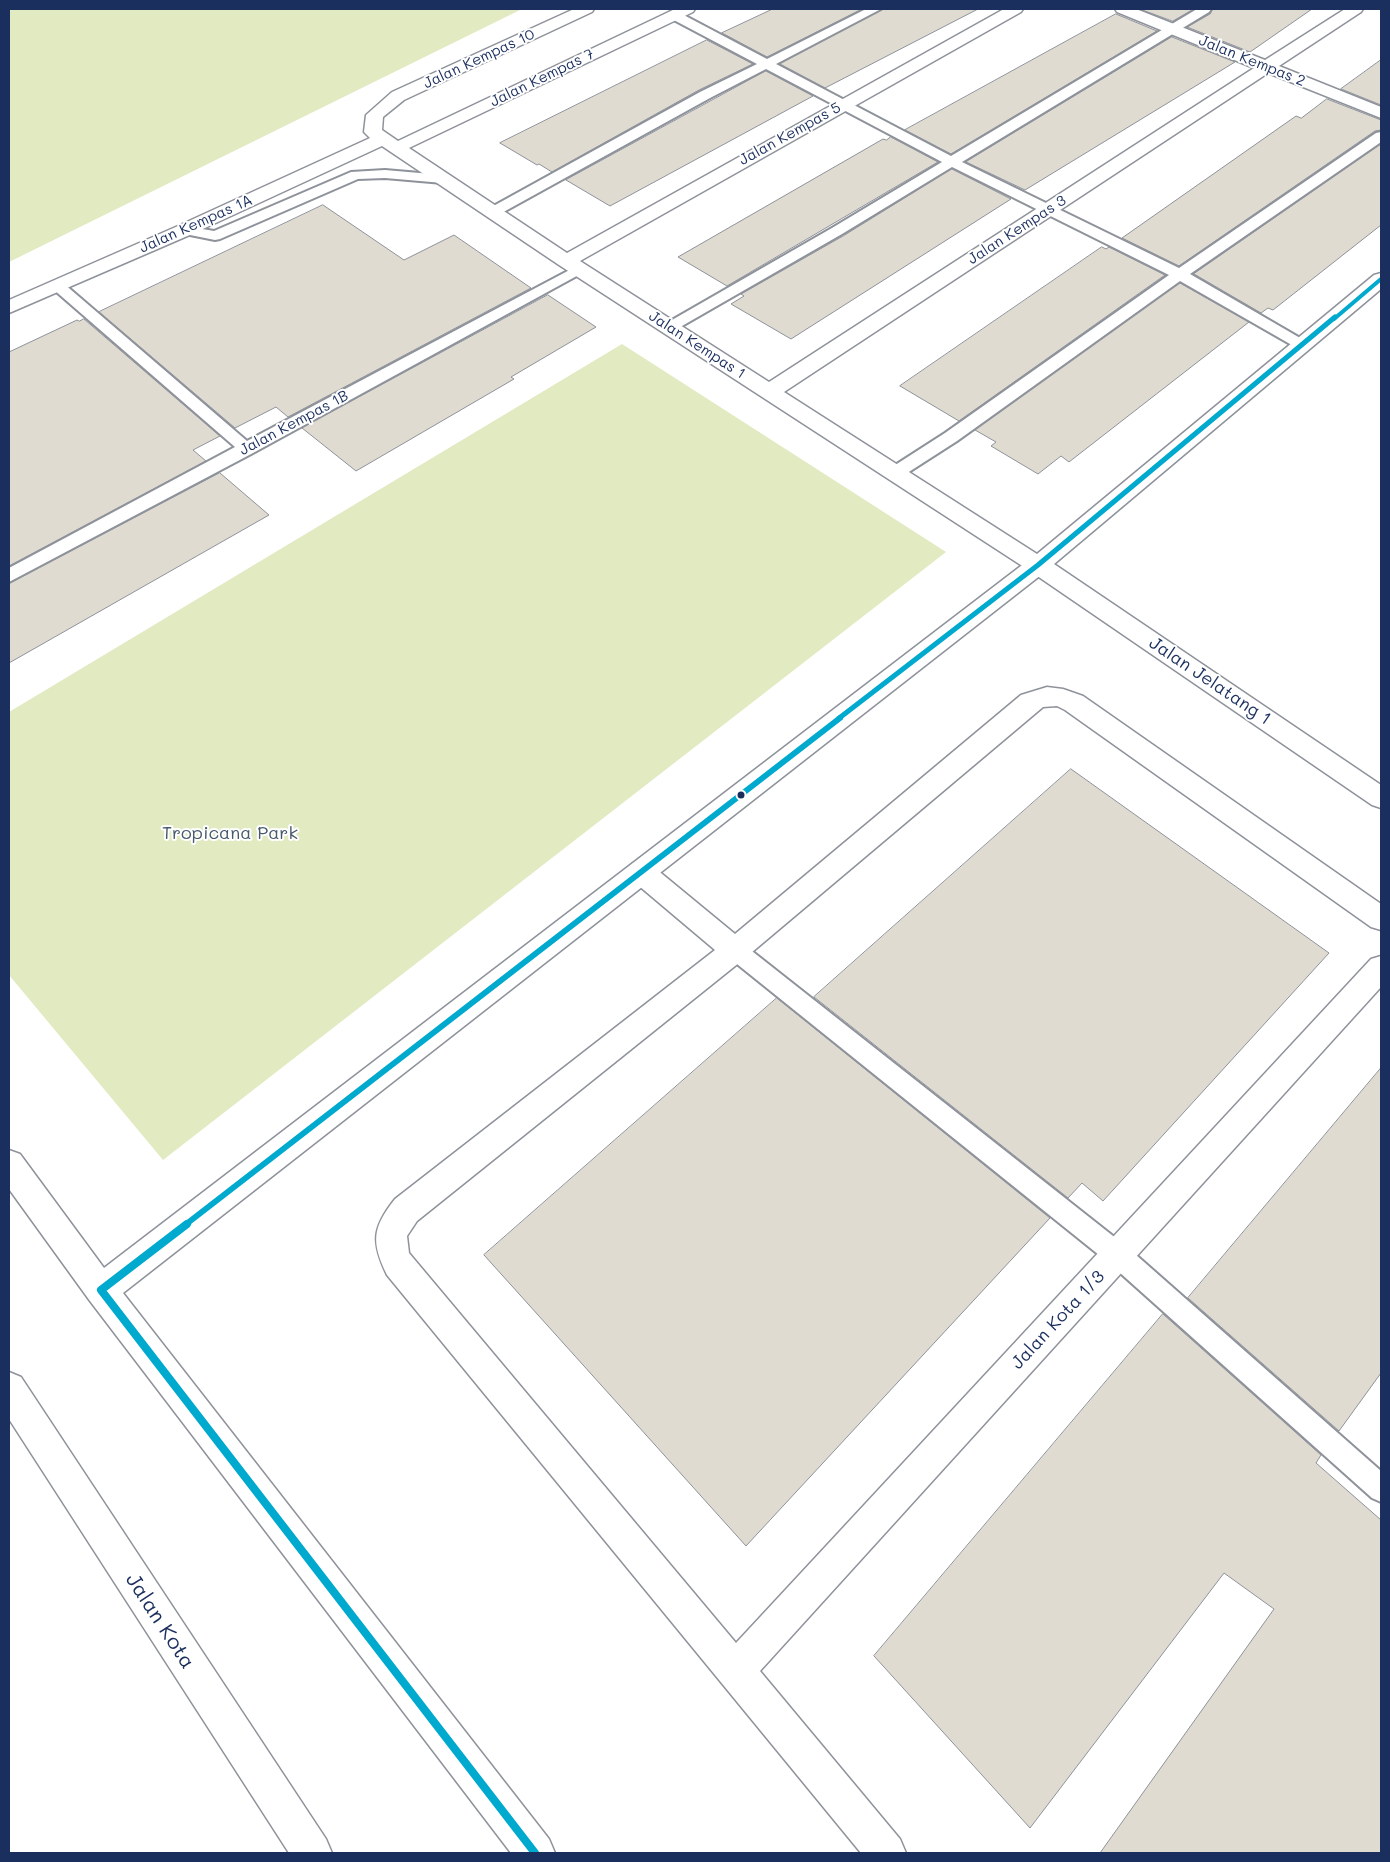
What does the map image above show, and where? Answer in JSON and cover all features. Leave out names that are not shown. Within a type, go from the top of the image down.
[{"type":"street","name":"Jalan Kempas 10","points":[[389,143],[373,132],[375,115],[398,96],[586,9]]},
{"type":"street","name":"Jalan Kempas 5","points":[[573,265],[843,105],[1015,9]]},
{"type":"street","name":"Jalan Kempas 2","points":[[1123,9],[1381,113]]},
{"type":"street","name":"Jalan Kempas 3","points":[[769,392],[1355,9]]},
{"type":"street","name":"Jalan Kempas 7","points":[[389,143],[681,12]]},
{"type":"street","name":"Jalan Kempas 1","points":[[389,143],[573,265],[1038,565]]},
{"type":"street","name":"Jalan Kempas 1A","points":[[9,307],[389,143]]},
{"type":"street","points":[[101,1290],[1038,565],[1302,344],[1379,283]]},
{"type":"street","name":"Jalan Jelatang 1","points":[[1038,565],[1381,798]]},
{"type":"street","points":[[886,1853],[398,1264],[391,1251],[390,1236],[396,1222],[406,1210],[735,950],[1030,702],[1039,697],[1063,697],[1074,703],[1381,919]]},
{"type":"street","points":[[641,872],[735,950]]},
{"type":"street","name":"Jalan Kota 1/3","points":[[736,1671],[1381,968]]},
{"type":"street","points":[[9,1164],[101,1290],[535,1853]]},
{"type":"street","name":"Jalan Kota","points":[[9,1389],[312,1853]]},
{"type":"lane","points":[[493,212],[705,95],[875,9]]},
{"type":"lane","points":[[670,327],[837,231],[1205,9]]},
{"type":"lane","points":[[681,12],[843,105],[952,162],[1179,274],[1302,344]]},
{"type":"lane","points":[[895,473],[951,437],[1116,318],[1381,136]]},
{"type":"lane","points":[[185,230],[215,236],[356,175],[385,174],[443,179]]},
{"type":"lane","name":"Jalan Kempas 1B","points":[[9,576],[246,449],[573,265]]},
{"type":"lane","points":[[58,286],[246,449]]},
{"type":"lane","points":[[735,950],[1118,1255],[1381,1489]]},
{"type":"green space","points":[[9,9],[522,9],[9,262]]},
{"type":"green space","name":"Tropicana Park","points":[[622,344],[946,552],[163,1160],[9,975],[9,712]]},
{"type":"building","points":[[773,9],[862,9],[767,57],[722,33]]},
{"type":"building","points":[[883,9],[978,9],[825,88],[780,64]]},
{"type":"building","points":[[1140,9],[1194,9],[1173,21]]},
{"type":"building","points":[[1213,9],[1312,9],[1250,52],[1187,27],[1210,14]]},
{"type":"building","points":[[1116,14],[1157,31],[951,154],[905,130]]},
{"type":"building","points":[[1172,37],[1235,62],[1025,190],[966,162]]},
{"type":"building","points":[[707,40],[753,64],[699,90],[552,172],[500,143]]},
{"type":"building","points":[[1381,60],[1381,105],[1341,89]]},
{"type":"building","points":[[766,71],[813,96],[610,206],[566,180]]},
{"type":"building","points":[[1327,99],[1381,120],[1381,130],[1375,131],[1179,266],[1122,238],[1296,116],[1301,118]]},
{"type":"building","points":[[891,137],[938,162],[727,286],[678,257],[883,139],[886,140]]},
{"type":"building","points":[[1381,144],[1381,225],[1273,310],[1268,308],[1261,313],[1194,274]]},
{"type":"building","points":[[952,169],[1011,199],[791,339],[731,304],[744,296],[741,294],[843,236]]},
{"type":"building","points":[[323,205],[404,260],[454,235],[531,288],[288,417],[276,407],[235,428],[99,312]]},
{"type":"building","points":[[1102,247],[1106,249],[1109,247],[1165,275],[959,421],[900,386]]},
{"type":"building","points":[[1180,283],[1249,322],[1069,462],[1061,456],[1038,474],[991,446],[996,442],[975,430]]},
{"type":"building","points":[[548,295],[596,327],[511,377],[514,379],[356,471],[302,428]]},
{"type":"building","points":[[84,319],[220,436],[193,450],[206,461],[9,566],[9,352],[77,320]]},
{"type":"building","points":[[220,473],[269,515],[9,663],[9,584]]},
{"type":"building","points":[[1071,769],[1329,953],[1103,1201],[1082,1183],[1068,1198],[814,997]]},
{"type":"building","points":[[777,998],[1050,1218],[746,1546],[484,1255]]},
{"type":"building","points":[[1381,1068],[1381,1373],[1339,1431],[1188,1298]]},
{"type":"building","points":[[1163,1314],[1321,1455],[1316,1463],[1381,1520],[1381,1853],[1100,1853],[1274,1609],[1224,1573],[1030,1828],[874,1656]]},
{"type":"transit line","points":[[535,1853],[101,1290],[1038,565],[1381,279]]}]
